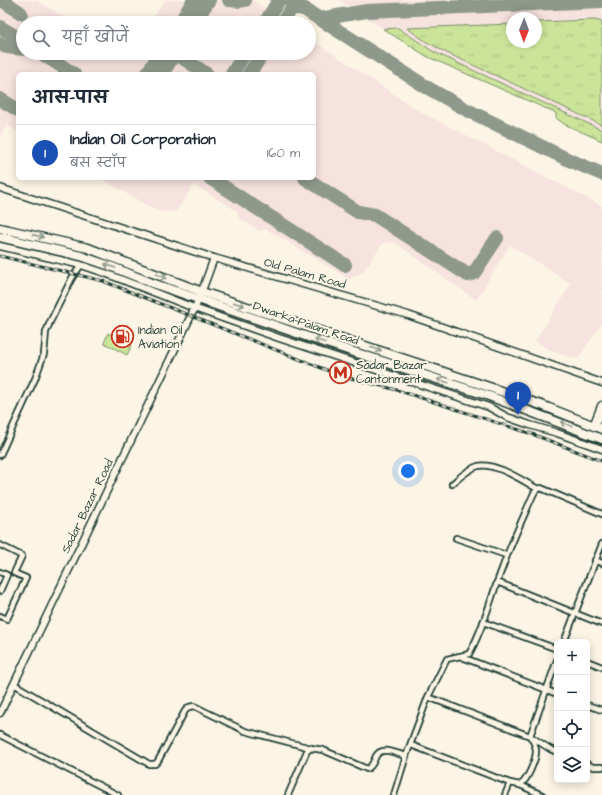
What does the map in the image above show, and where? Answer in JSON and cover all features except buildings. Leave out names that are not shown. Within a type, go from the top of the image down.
[{"type":"main road","points":[[0,228],[88,248],[200,295]]},
{"type":"main road","name":"Dwarka-Palam Road","points":[[0,237],[81,256],[152,283],[200,295],[492,388],[602,429]]},
{"type":"main road","name":"Dwarka-Palam Road","points":[[200,295],[308,337],[489,396],[602,439]]},
{"type":"main road","points":[[594,426],[602,406]]},
{"type":"street","name":"Old Palam Road","points":[[0,188],[214,258],[408,315],[602,383]]},
{"type":"street","points":[[0,246],[105,272],[194,308],[279,338],[489,407],[507,417],[530,426],[557,433],[602,449]]},
{"type":"street","name":"Sadar Bazar Road","points":[[0,713],[194,308],[214,258]]},
{"type":"street","points":[[0,455],[35,379],[44,354],[46,332],[50,322],[80,265]]},
{"type":"street","points":[[452,484],[472,468],[479,466],[491,467],[507,473],[538,489],[542,488],[602,514]]},
{"type":"street","points":[[394,795],[406,756],[428,697],[447,659],[469,654],[483,622],[506,556],[534,493],[538,489]]},
{"type":"street","points":[[456,538],[506,556]]},
{"type":"street","points":[[565,639],[602,544]]},
{"type":"street","points":[[0,545],[22,556],[14,573]]},
{"type":"street","points":[[595,560],[602,563]]},
{"type":"street","points":[[0,572],[8,575],[14,573],[26,578],[7,619],[0,616]]},
{"type":"street","points":[[0,591],[8,575]]},
{"type":"street","points":[[497,582],[602,624]]},
{"type":"street","points":[[483,622],[554,648]]},
{"type":"street","points":[[460,656],[554,693]]},
{"type":"street","points":[[590,662],[602,667]]},
{"type":"street","points":[[530,736],[554,668]]},
{"type":"street","points":[[14,684],[149,764],[155,764],[158,761],[185,711],[189,707],[194,706],[245,731],[322,750],[367,769],[371,767],[380,751],[385,750],[406,756]]},
{"type":"street","points":[[428,697],[530,736],[554,751]]},
{"type":"street","points":[[590,706],[602,710]]},
{"type":"street","points":[[0,735],[118,795]]},
{"type":"street","points":[[520,786],[534,762],[536,752],[536,745],[530,736]]},
{"type":"street","points":[[411,745],[542,795]]},
{"type":"street","points":[[288,795],[307,751],[311,748]]},
{"type":"street","points":[[590,766],[602,767]]},
{"type":"street","points":[[505,795],[510,783]]},
{"type":"shaded area","points":[[0,0],[36,0],[62,16],[16,16],[16,60],[316,60],[316,43],[419,111],[602,206],[602,323],[578,359],[551,351],[535,341],[571,284],[510,245],[476,300],[394,242],[383,243],[362,273],[349,279],[266,229],[260,231],[239,218],[237,211],[194,185],[176,211],[163,212],[151,208],[103,180],[316,180],[316,72],[16,72],[16,131],[7,125],[0,136]]},
{"type":"shaded area","points":[[165,0],[252,0],[276,16],[155,16]]},
{"type":"shaded area","points":[[339,0],[602,0],[602,141],[564,124],[556,118],[556,113],[428,57]]},
{"type":"green space","points":[[595,20],[602,22],[602,125],[445,52],[425,41],[407,28],[506,24],[506,48],[542,48],[542,22]]},
{"type":"green space","points":[[398,28],[434,52],[602,130],[602,141],[564,124],[556,118],[556,113],[428,57],[383,29]]},
{"type":"green space","points":[[108,333],[132,345],[127,355],[104,343]]},
{"type":"taxiway","points":[[2,0],[21,13]]},
{"type":"taxiway","points":[[184,16],[194,0]]},
{"type":"taxiway","points":[[199,16],[209,0]]},
{"type":"taxiway","points":[[229,0],[245,0]]},
{"type":"taxiway","points":[[269,16],[279,0]]},
{"type":"taxiway","points":[[290,0],[315,16]]},
{"type":"taxiway","points":[[319,19],[367,11],[602,1]]},
{"type":"taxiway","points":[[286,16],[291,9],[305,9]]},
{"type":"taxiway","points":[[316,17],[428,88],[467,110],[567,159],[602,174]]},
{"type":"taxiway","points":[[0,27],[16,37]]},
{"type":"taxiway","points":[[0,44],[16,48]]},
{"type":"taxiway","points":[[52,60],[71,72]]},
{"type":"taxiway","points":[[148,72],[156,60]]},
{"type":"taxiway","points":[[163,72],[171,60]]},
{"type":"taxiway","points":[[186,60],[204,72]]},
{"type":"taxiway","points":[[233,72],[241,60]]},
{"type":"taxiway","points":[[250,72],[258,60]]},
{"type":"taxiway","points":[[0,99],[16,109]]},
{"type":"taxiway","points":[[213,180],[345,265]]},
{"type":"taxiway","points":[[308,180],[358,212],[375,215],[468,275],[474,273],[497,238]]},
{"type":"railway","points":[[0,256],[103,281],[339,375],[397,390],[532,434],[602,461]]},
{"type":"place","name":"Indian Oil Aviation","points":[[122,337]]},
{"type":"place","name":"Sadar Bazar Cantonment","points":[[340,372]]},
{"type":"place","name":"Indian Oil Corporation","points":[[518,415]]}]
